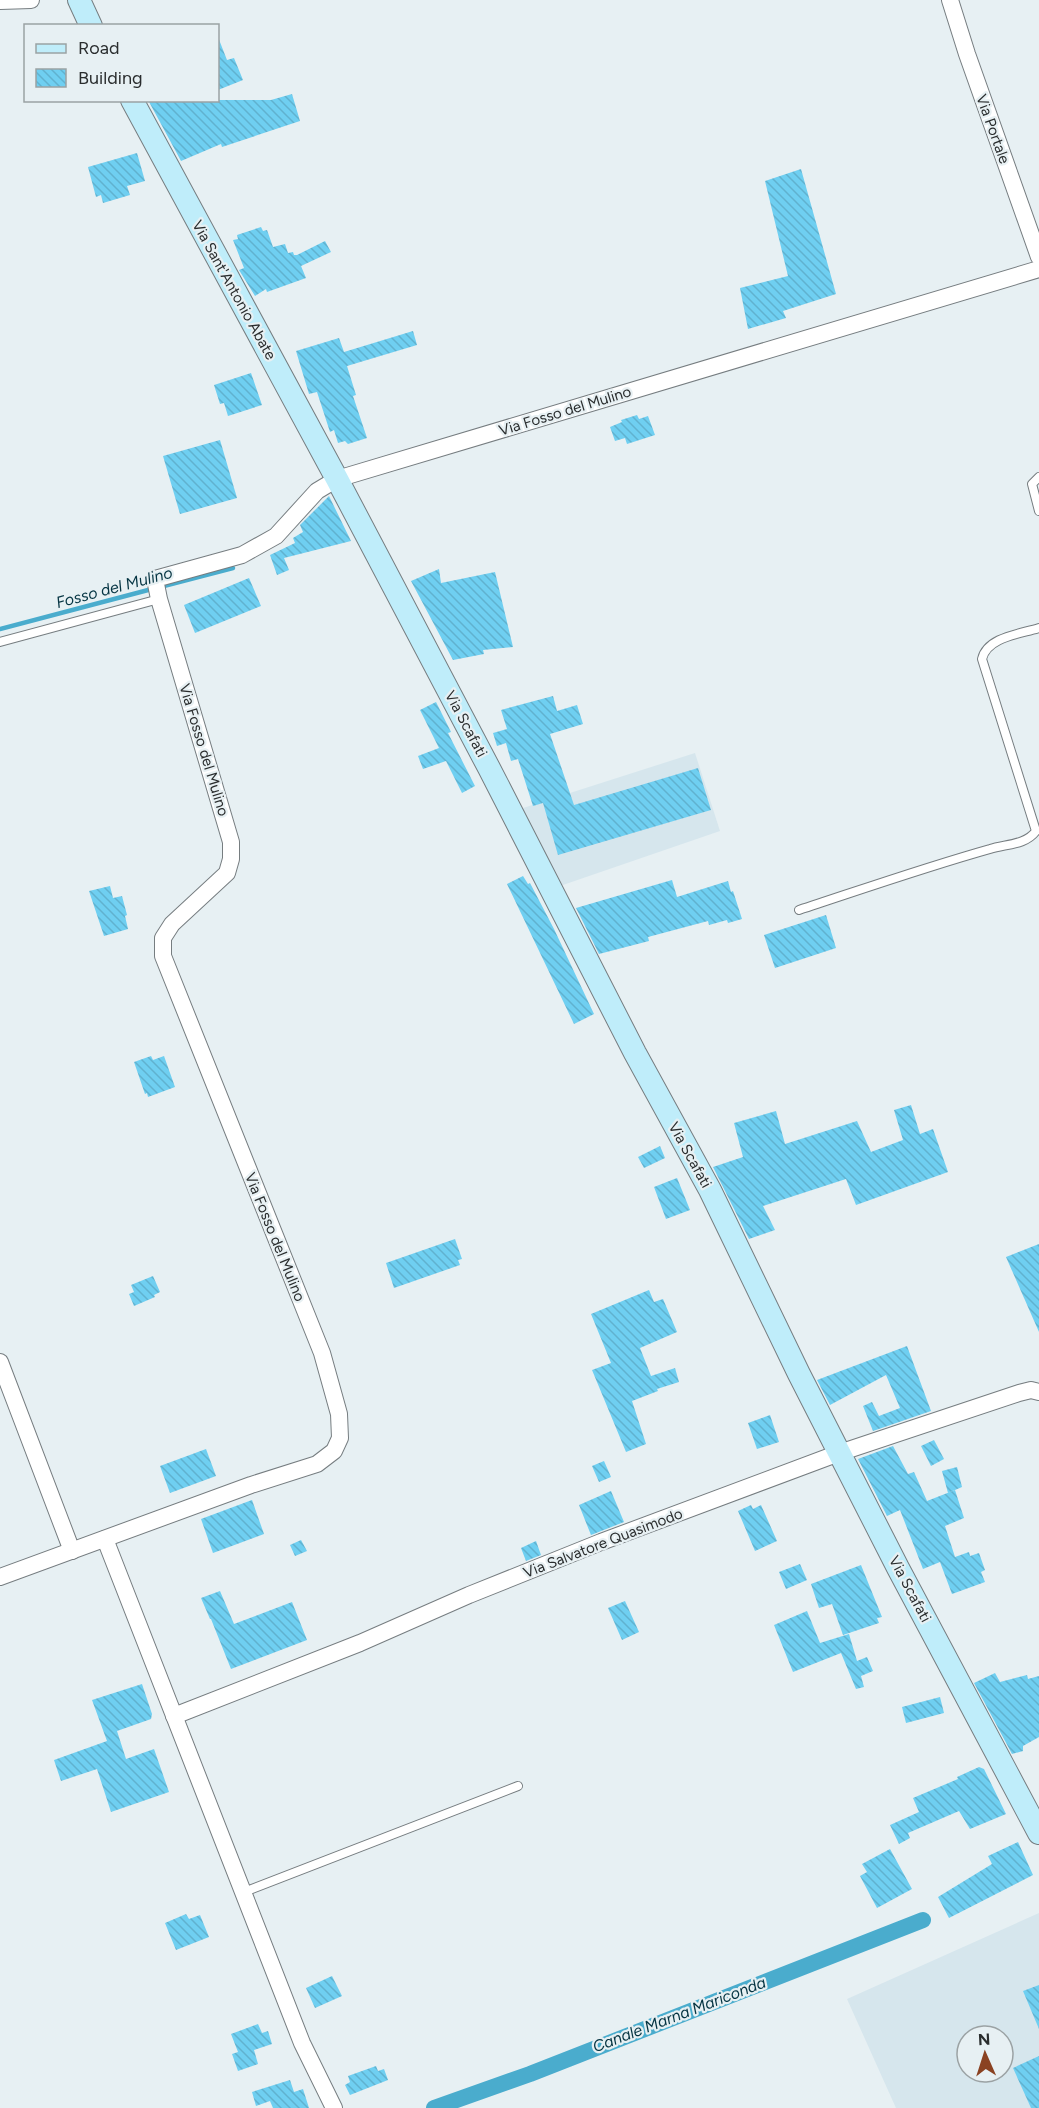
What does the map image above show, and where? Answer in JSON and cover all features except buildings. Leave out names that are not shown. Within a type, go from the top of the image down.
[{"type":"street","points":[[0,1],[31,0]]},
{"type":"street","points":[[79,0],[90,24]]},
{"type":"street","name":"Via Portale","points":[[950,0],[1039,257]]},
{"type":"street","name":"Via Sant'Antonio Abate","points":[[133,102],[337,479]]},
{"type":"street","name":"Via Fosso del Mulino","points":[[0,1577],[317,1464],[334,1451],[340,1438],[339,1414],[322,1353],[163,956],[164,938],[172,924],[227,873],[231,859],[231,842],[155,579],[242,555],[276,536],[317,490],[337,479],[1039,269]]},
{"type":"street","name":"Via Scafati","points":[[337,479],[635,1053],[710,1190],[839,1452],[1039,1833]]},
{"type":"street","points":[[0,1362],[72,1551]]},
{"type":"street","name":"Via Salvatore Quasimodo","points":[[174,1716],[360,1643],[469,1595],[601,1542],[839,1452],[1019,1393],[1031,1390],[1039,1392]]},
{"type":"street","points":[[105,1539],[302,2043],[334,2108]]},
{"type":"lane","points":[[1039,477],[1032,484],[1039,511]]},
{"type":"lane","points":[[0,642],[159,599]]},
{"type":"lane","points":[[799,910],[966,855],[1023,842],[1032,837],[1037,830],[982,659],[984,651],[991,644],[1039,628]]},
{"type":"lane","points":[[244,1892],[518,1786]]},
{"type":"shaded area","points":[[695,753],[720,831],[560,886],[520,809]]},
{"type":"shaded area","points":[[1039,1913],[1039,2108],[896,2108],[847,1999]]},
{"type":"waterway","name":"Fosso del Mulino","points":[[160,587],[233,568]]},
{"type":"waterway","name":"Fosso del Mulino","points":[[0,629],[152,589]]},
{"type":"waterway","name":"Canale Marna Mariconda","points":[[434,2108],[530,2074],[923,1920]]}]
